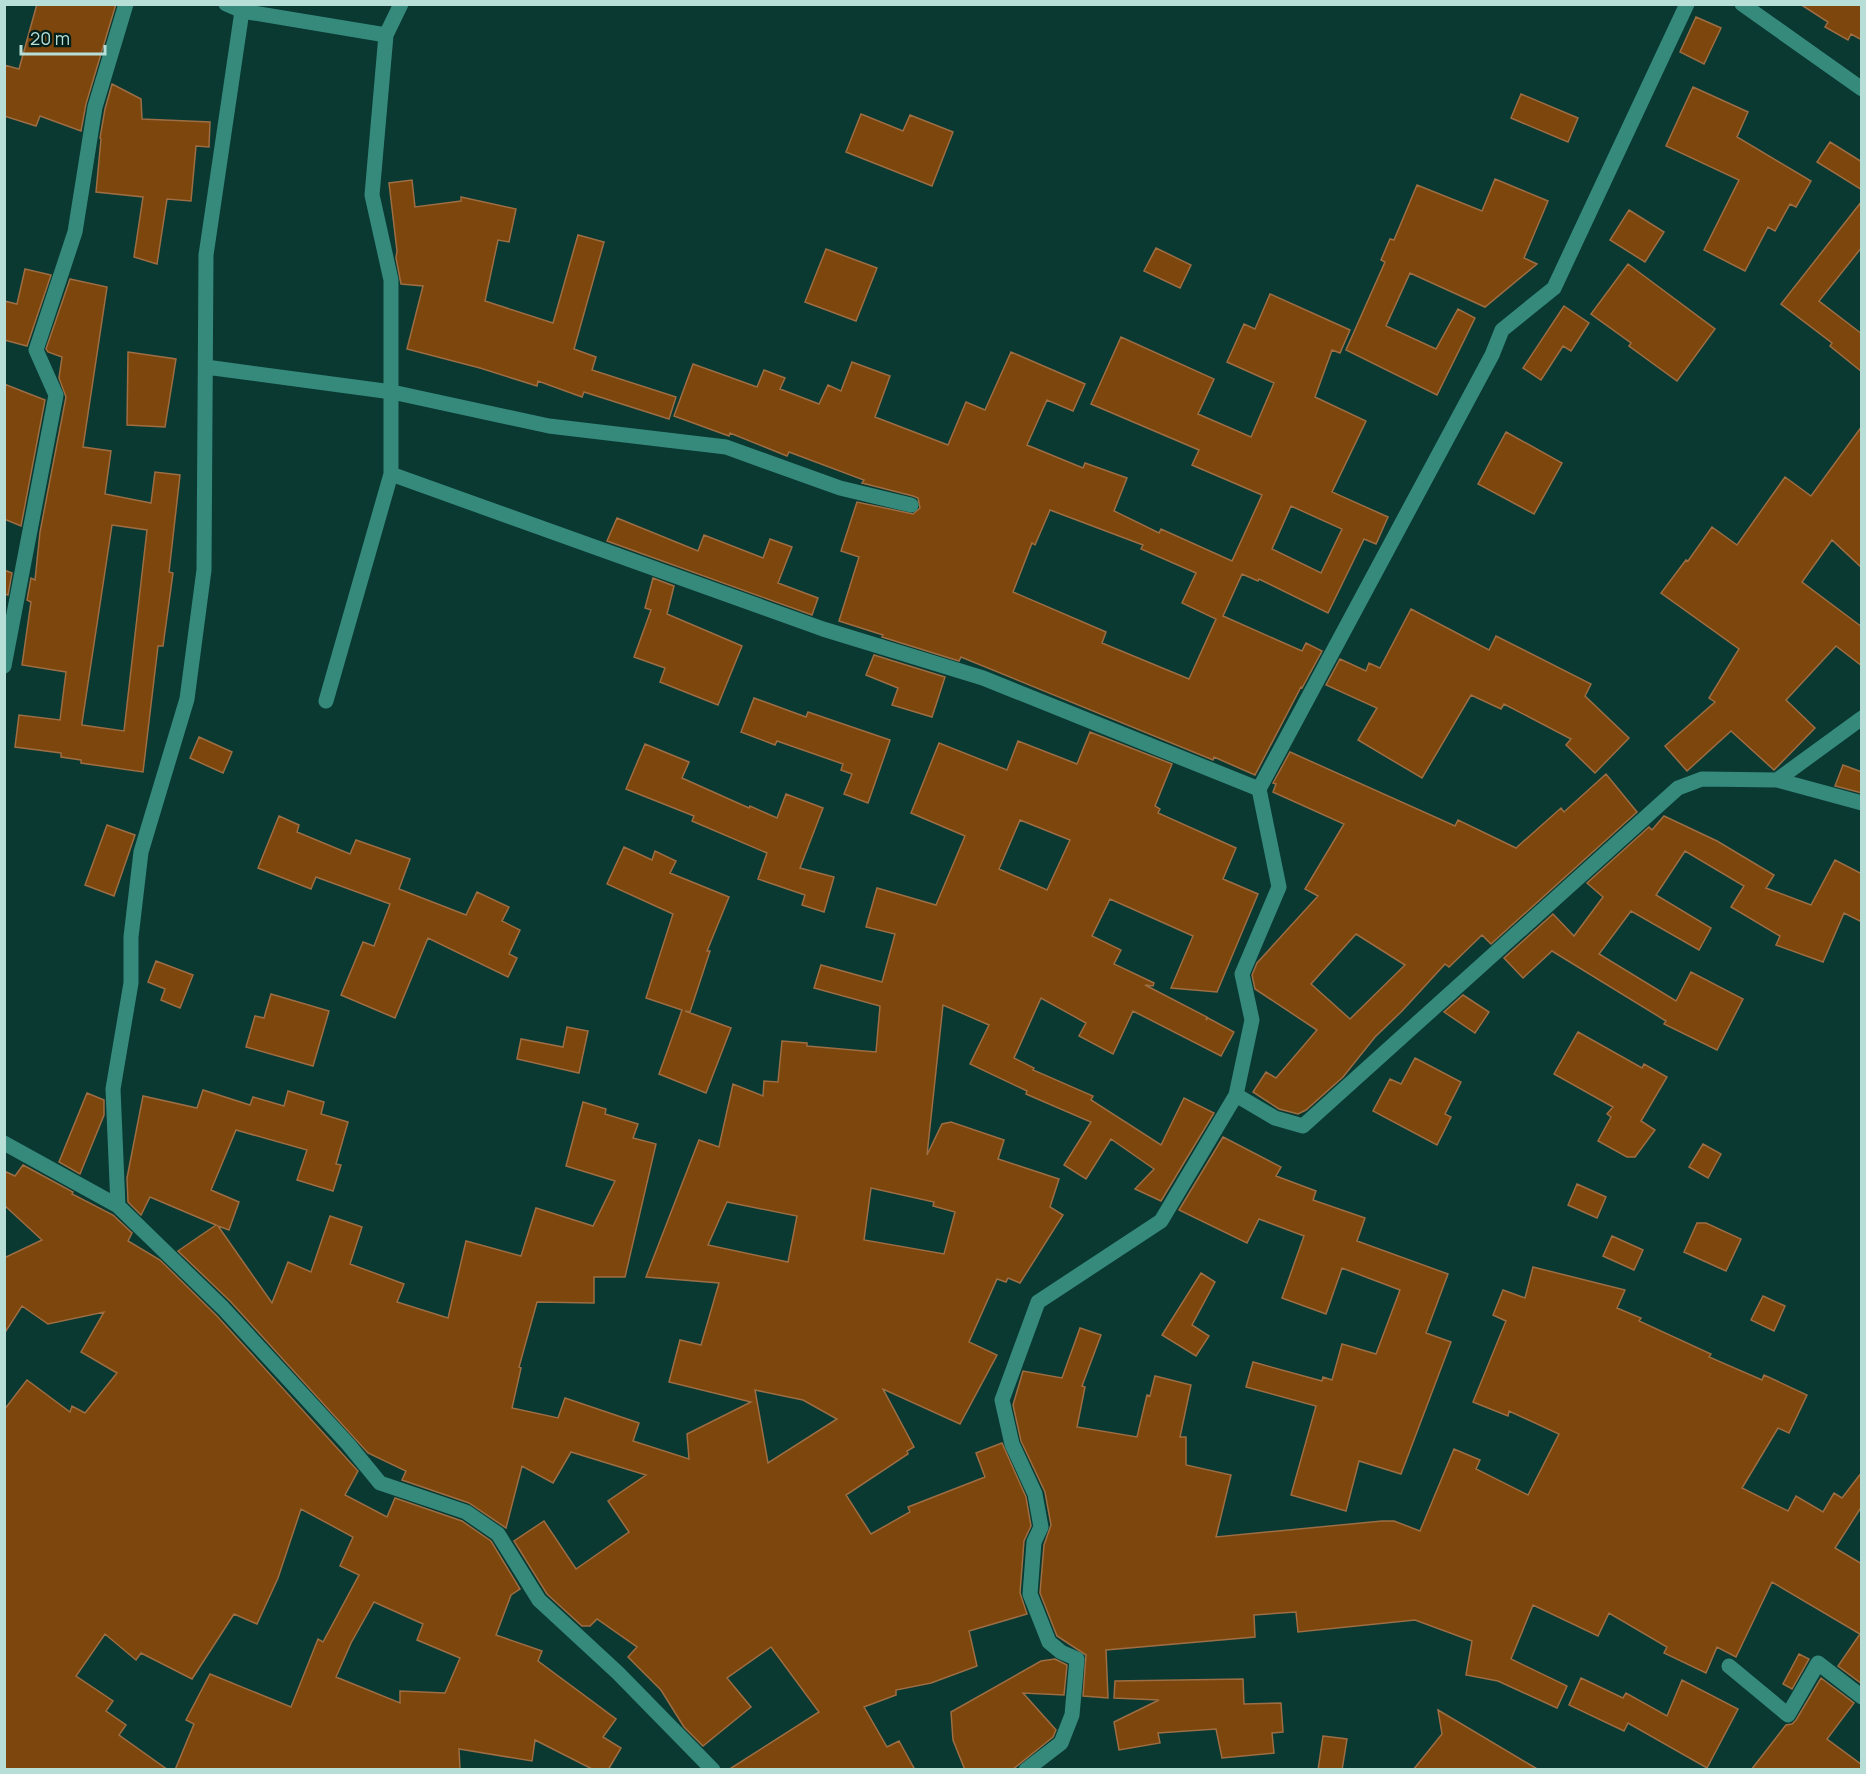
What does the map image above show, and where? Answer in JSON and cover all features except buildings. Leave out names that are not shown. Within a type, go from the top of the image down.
[{"type":"street","points":[[4,666],[56,396],[36,350],[75,232],[95,107],[126,4]]},
{"type":"street","points":[[226,4],[242,11],[386,35]]},
{"type":"street","points":[[326,701],[391,474],[391,280],[372,195],[386,35],[401,4]]},
{"type":"street","points":[[1026,1770],[1061,1743],[1072,1715],[1077,1659],[1061,1652],[1049,1642],[1029,1594],[1034,1542],[1041,1527],[1035,1494],[1012,1444],[1002,1400],[1038,1302],[1161,1221],[1236,1095],[1252,1020],[1242,974],[1280,887],[1259,789],[1492,355],[1502,330],[1554,288],[1687,4]]},
{"type":"street","points":[[1742,4],[1862,89]]},
{"type":"street","points":[[117,1206],[113,1089],[131,983],[131,937],[141,852],[187,699],[204,570],[206,255],[242,11]]},
{"type":"street","points":[[206,367],[392,392],[549,426],[726,447],[840,488],[911,505]]},
{"type":"street","points":[[391,474],[824,629],[983,678],[1259,789]]},
{"type":"street","points":[[1777,780],[1862,718]]},
{"type":"street","points":[[1236,1095],[1275,1118],[1304,1126],[1678,788],[1702,779],[1777,780],[1862,803]]},
{"type":"street","points":[[4,1143],[117,1206],[223,1308],[348,1444],[380,1483],[466,1512],[498,1534],[539,1600],[618,1672],[713,1770]]},
{"type":"street","points":[[1729,1666],[1788,1715],[1818,1662],[1862,1697]]}]
